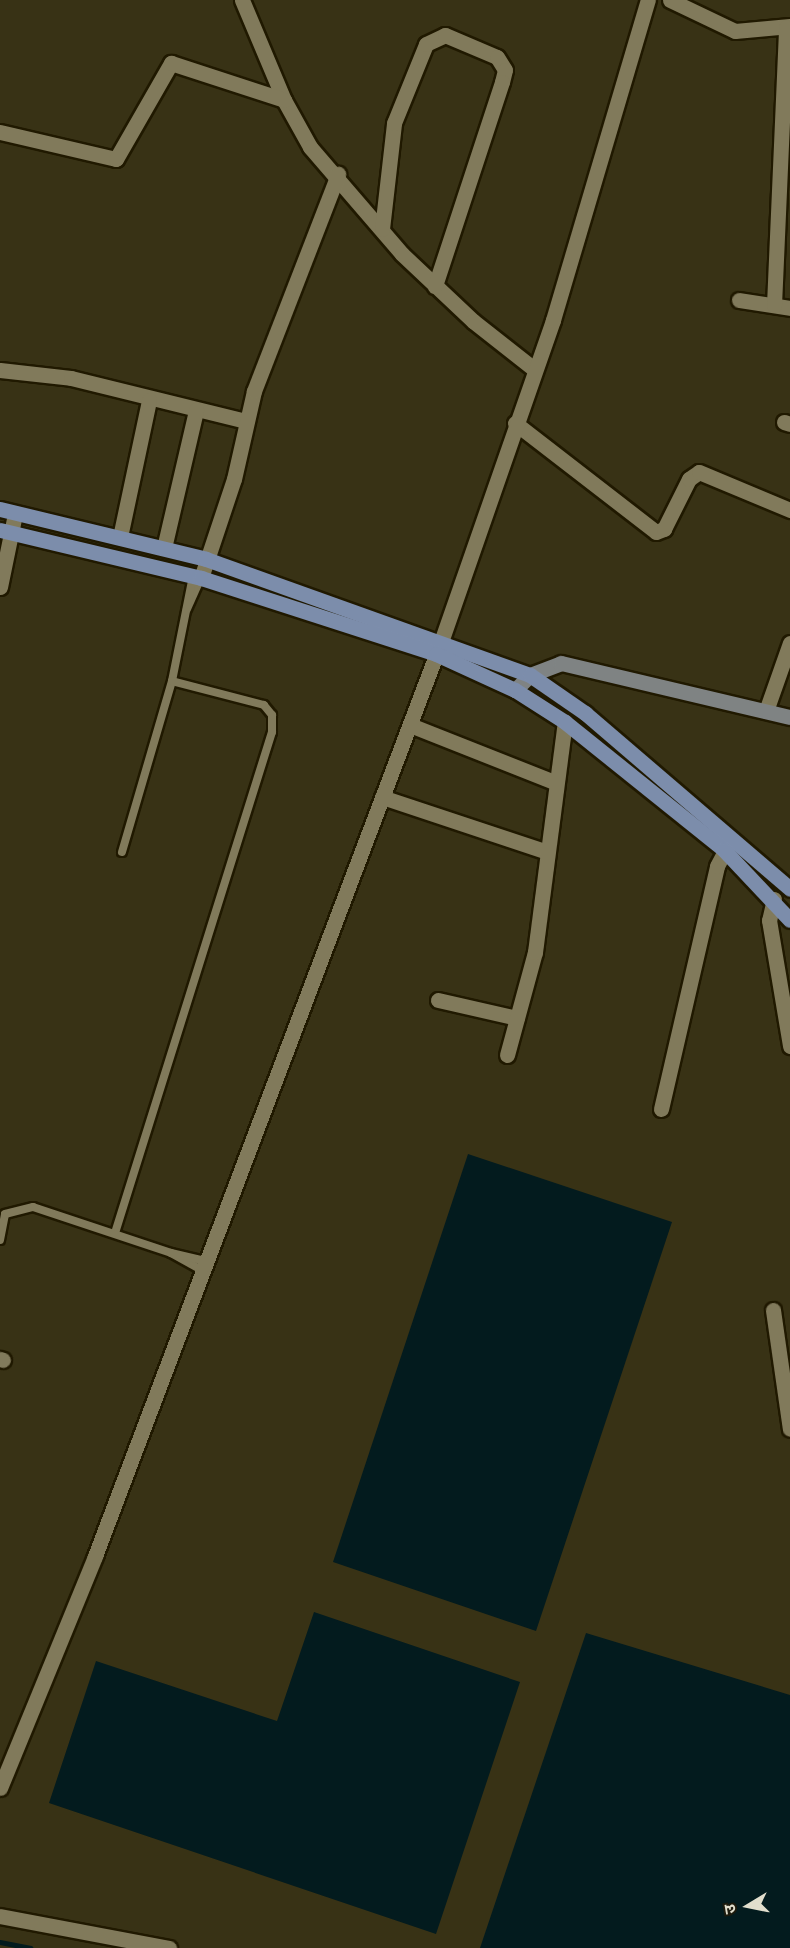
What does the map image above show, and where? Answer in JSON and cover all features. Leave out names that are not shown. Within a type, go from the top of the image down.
[{"type":"main road","points":[[8,512],[206,559],[371,615],[439,646],[565,722],[790,889]]},
{"type":"main road","points":[[5,531],[197,577],[366,631],[439,646],[530,675],[585,713],[729,844],[790,920]]},
{"type":"main road","points":[[366,631],[371,615]]},
{"type":"main road","points":[[515,690],[530,675],[561,663],[790,717]]},
{"type":"street","points":[[242,0],[284,100],[310,147],[338,174],[382,229],[435,286],[534,369]]},
{"type":"street","points":[[0,1788],[5,1761],[204,1265],[439,646],[534,369],[648,0]]},
{"type":"street","points":[[670,0],[728,30],[788,27],[774,305]]},
{"type":"street","points":[[382,229],[394,123],[426,44],[445,35],[497,57],[505,70],[502,82],[435,286]]},
{"type":"street","points":[[0,132],[116,159],[171,63],[284,100]]},
{"type":"street","points":[[197,577],[206,559],[246,421],[338,174]]},
{"type":"street","points":[[739,300],[790,308]]},
{"type":"street","points":[[0,370],[71,378],[149,400],[246,421]]},
{"type":"street","points":[[120,537],[149,400]]},
{"type":"street","points":[[164,548],[196,410]]},
{"type":"street","points":[[515,423],[656,532],[664,529],[689,479],[699,472],[790,510]]},
{"type":"street","points":[[0,587],[8,512]]},
{"type":"street","points":[[766,711],[790,643]]},
{"type":"street","points":[[507,1055],[535,952],[555,782],[565,722]]},
{"type":"street","points":[[410,725],[555,782]]},
{"type":"street","points":[[382,797],[547,852]]},
{"type":"street","points":[[662,1109],[729,844]]},
{"type":"street","points":[[774,899],[769,920],[790,1046]]},
{"type":"street","points":[[438,1000],[517,1018]]},
{"type":"street","points":[[773,1310],[790,1429]]},
{"type":"street","points":[[0,1916],[169,1948]]},
{"type":"lane","points":[[122,852],[172,681],[187,609],[197,577]]},
{"type":"lane","points":[[115,1233],[272,732],[272,715],[264,705],[172,681]]},
{"type":"lane","points":[[0,1240],[5,1214],[17,1207],[115,1233],[204,1265]]},
{"type":"water","points":[[468,1154],[672,1222],[536,1631],[333,1562]]},
{"type":"water","points":[[314,1612],[520,1682],[436,1934],[49,1803],[96,1661],[277,1721]]},
{"type":"water","points":[[586,1633],[790,1695],[790,1948],[480,1948]]},
{"type":"waterway","points":[[0,1942],[30,1948]]}]
